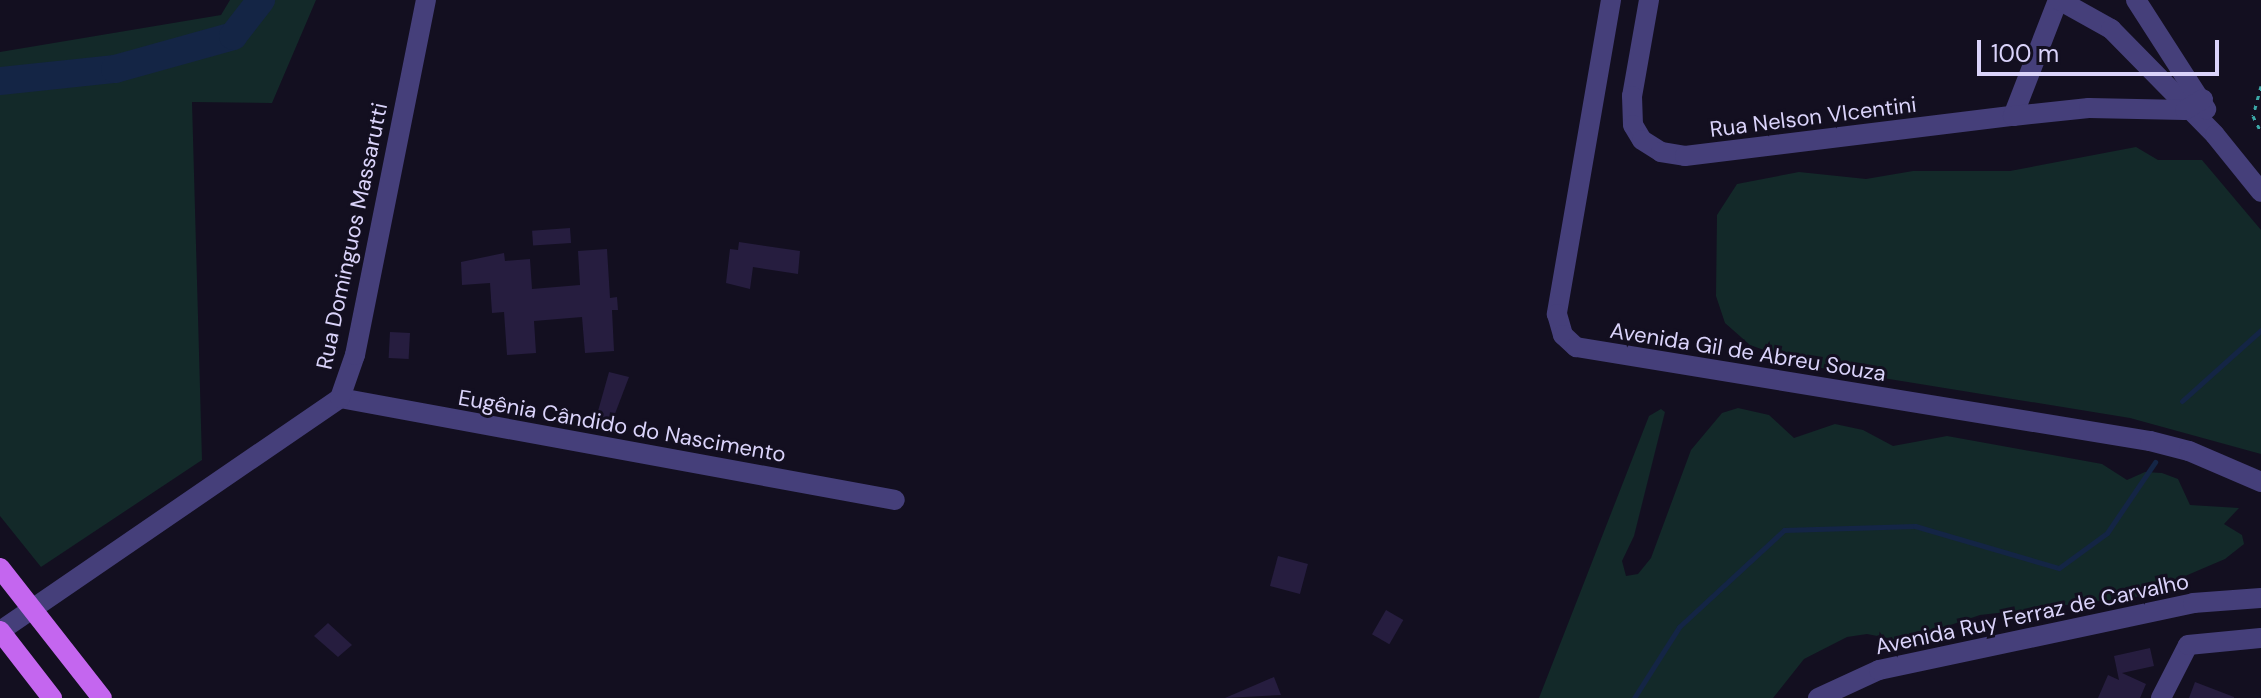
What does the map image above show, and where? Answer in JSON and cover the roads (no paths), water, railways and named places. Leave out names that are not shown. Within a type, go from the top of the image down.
[{"type":"main road","points":[[0,568],[102,698]]},
{"type":"main road","points":[[0,631],[52,698]]},
{"type":"street","name":"Rua Dominguos Massarutti","points":[[0,631],[340,398],[355,355],[426,0]]},
{"type":"street","name":"Avenida Gil de Abreu Souza","points":[[1611,0],[1557,314],[1563,335],[1576,347],[2160,443],[2261,482]]},
{"type":"street","name":"Rua Nelson VIcentini","points":[[1649,0],[1632,96],[1633,125],[1642,140],[1661,152],[1685,156],[2013,116]]},
{"type":"street","points":[[2203,99],[2185,110],[2089,108],[2013,116],[2058,0],[2111,29],[2185,110],[2215,135],[2261,192]]},
{"type":"street","points":[[2136,0],[2203,99],[2215,135]]},
{"type":"street","name":"Eugênia Cândido do Nascimento","points":[[340,398],[895,500]]},
{"type":"street","name":"Avenida Ruy Ferraz de Carvalho","points":[[1818,698],[1879,670],[2193,603],[2261,598]]},
{"type":"street","points":[[2161,698],[2188,645],[2261,638]]},
{"type":"waterway","points":[[0,81],[115,69],[233,36],[261,0]]},
{"type":"waterway","points":[[2182,401],[2261,330]]},
{"type":"waterway","points":[[1634,698],[1679,627],[1784,530],[1915,526],[2059,568],[2107,533],[2155,462]]}]
